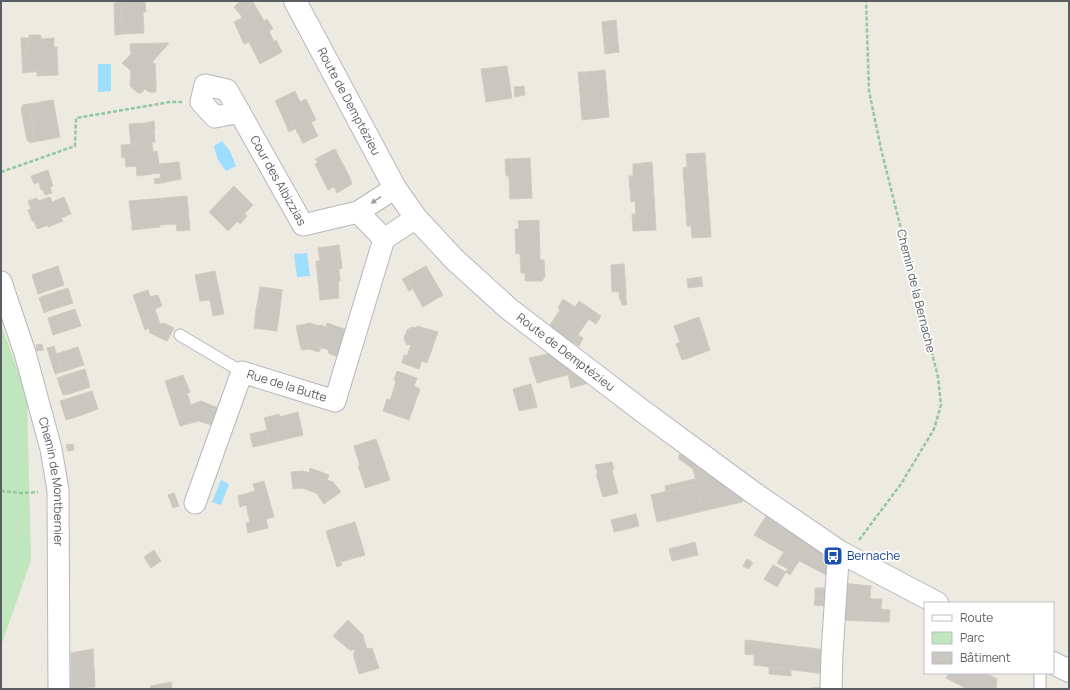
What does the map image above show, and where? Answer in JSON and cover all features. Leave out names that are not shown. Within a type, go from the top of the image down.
[{"type":"street","name":"Route de Demptézieu","points":[[295,1],[394,188],[416,218],[454,259],[509,309],[755,494],[844,554],[935,602]]},
{"type":"street","name":"Cour des Albizzias","points":[[201,102],[205,85],[227,90],[303,224],[358,212],[394,188]]},
{"type":"street","points":[[358,212],[384,239],[416,218]]},
{"type":"street","name":"Rue de la Butte","points":[[195,503],[242,372],[335,401],[384,239]]},
{"type":"street","name":"Chemin de Montbernier","points":[[1,282],[25,353],[51,449],[58,490],[59,689]]},
{"type":"street","points":[[831,689],[832,648],[838,560],[844,554]]},
{"type":"street","points":[[1054,664],[1069,671]]},
{"type":"lane","points":[[180,335],[242,372]]},
{"type":"lane","points":[[1040,674],[1040,689]]},
{"type":"path","name":"Chemin de la Bernache","points":[[844,554],[901,484],[934,429],[941,405],[938,377],[880,149],[869,91],[866,1]]},
{"type":"path","points":[[1,172],[75,146],[76,118],[170,102],[201,102]]},
{"type":"path","points":[[1,491],[21,493],[58,490]]},
{"type":"green space","points":[[1,324],[27,397],[31,560],[1,646]]},
{"type":"water","points":[[98,64],[111,64],[111,91],[98,92]]},
{"type":"water","points":[[222,141],[230,151],[236,166],[226,171],[218,160],[214,147]]},
{"type":"water","points":[[307,253],[310,276],[297,277],[294,254]]},
{"type":"water","points":[[221,480],[229,484],[221,505],[212,502]]},
{"type":"building","points":[[145,1],[146,12],[143,12],[144,33],[122,34],[120,2]]},
{"type":"building","points":[[240,1],[253,2],[240,14],[234,7]]},
{"type":"building","points":[[120,2],[122,34],[115,35],[114,3]]},
{"type":"building","points":[[253,2],[264,21],[267,19],[273,29],[269,31],[274,42],[276,40],[282,52],[260,64],[254,52],[259,50],[254,40],[244,34],[239,22],[243,20],[240,14]]},
{"type":"building","points":[[242,18],[243,20],[239,22],[244,34],[254,40],[259,50],[254,52],[249,42],[244,44],[234,22]]},
{"type":"building","points":[[616,20],[619,52],[605,54],[602,22]]},
{"type":"building","points":[[29,35],[41,35],[41,39],[54,38],[54,48],[57,47],[58,75],[37,76],[37,70],[31,70],[31,72],[23,73],[22,58],[25,57],[25,48],[29,48]]},
{"type":"building","points":[[21,38],[29,38],[29,48],[25,48],[25,57],[22,58]]},
{"type":"building","points":[[165,43],[160,48],[163,50],[152,62],[155,64],[156,82],[154,80],[152,83],[156,87],[156,92],[149,92],[145,89],[141,93],[138,93],[130,86],[131,71],[122,63],[131,54],[130,44]]},
{"type":"building","points":[[165,43],[169,43],[163,50],[160,48]]},
{"type":"building","points":[[507,66],[512,98],[486,102],[481,69]]},
{"type":"building","points":[[31,70],[37,70],[37,72],[31,72]]},
{"type":"building","points":[[605,70],[609,117],[582,120],[580,93],[587,92],[585,72]]},
{"type":"building","points":[[578,72],[585,72],[587,92],[580,93]]},
{"type":"building","points":[[154,80],[156,82],[156,87],[152,83]]},
{"type":"building","points":[[524,86],[525,95],[515,97],[514,87]]},
{"type":"building","points":[[295,91],[300,102],[306,99],[316,120],[311,122],[318,136],[303,143],[285,109],[280,111],[275,101]]},
{"type":"building","points":[[53,100],[60,137],[34,142],[32,131],[34,131],[29,104]]},
{"type":"building","points":[[29,104],[34,131],[32,131],[34,142],[31,143],[27,140],[21,109],[23,105]]},
{"type":"building","points":[[285,109],[295,129],[289,132],[280,111]]},
{"type":"building","points":[[154,121],[155,142],[152,142],[153,152],[157,151],[159,164],[179,162],[181,179],[161,183],[160,173],[137,176],[136,166],[126,167],[125,157],[122,158],[121,145],[135,144],[134,132],[146,131],[145,123]]},
{"type":"building","points":[[145,123],[146,131],[134,132],[135,144],[131,144],[129,124]]},
{"type":"building","points":[[335,149],[352,184],[337,193],[334,187],[328,190],[315,164],[318,163],[315,159]]},
{"type":"building","points":[[705,153],[711,237],[692,238],[691,226],[687,226],[683,168],[687,167],[686,154]]},
{"type":"building","points":[[530,158],[532,198],[510,199],[509,176],[512,176],[511,159]]},
{"type":"building","points":[[505,159],[511,159],[512,176],[506,176]]},
{"type":"building","points":[[652,162],[656,230],[633,231],[632,214],[636,214],[635,201],[631,202],[629,176],[633,176],[633,164]]},
{"type":"building","points":[[48,170],[53,186],[50,187],[52,193],[45,195],[43,190],[41,190],[39,182],[34,184],[31,176]]},
{"type":"building","points":[[161,178],[161,183],[155,184],[154,179]]},
{"type":"building","points":[[234,186],[253,205],[228,231],[209,212]]},
{"type":"building","points":[[187,196],[190,230],[177,231],[176,224],[159,225],[160,227],[141,229],[141,223],[132,225],[129,201]]},
{"type":"building","points":[[50,197],[52,202],[64,197],[71,214],[61,218],[63,221],[48,227],[48,225],[37,229],[28,210],[31,209],[28,201],[37,198],[38,201]]},
{"type":"building","points":[[245,214],[247,216],[240,224],[237,221]]},
{"type":"building","points":[[539,220],[540,260],[544,260],[545,276],[542,281],[525,281],[525,273],[521,273],[520,253],[516,254],[515,229],[519,229],[518,221]]},
{"type":"building","points":[[141,223],[141,229],[132,230],[132,225]]},
{"type":"building","points":[[339,245],[341,259],[338,260],[340,281],[338,281],[339,298],[320,300],[316,261],[320,261],[318,248]]},
{"type":"building","points":[[341,259],[342,268],[339,269],[338,260]]},
{"type":"building","points":[[624,264],[626,291],[612,292],[611,265]]},
{"type":"building","points":[[58,266],[64,285],[38,294],[32,275]]},
{"type":"building","points":[[426,266],[443,295],[423,307],[406,277]]},
{"type":"building","points":[[215,271],[224,314],[213,316],[210,300],[200,301],[195,275]]},
{"type":"building","points":[[406,277],[412,289],[409,291],[402,279]]},
{"type":"building","points":[[701,277],[703,286],[688,288],[687,279]]},
{"type":"building","points":[[260,287],[282,292],[277,331],[254,328],[256,310],[259,310],[260,301],[258,300]]},
{"type":"building","points":[[68,288],[73,303],[48,311],[43,296]]},
{"type":"building","points":[[269,288],[283,290],[282,292],[269,290]]},
{"type":"building","points":[[148,290],[150,297],[158,295],[162,306],[155,309],[160,324],[164,323],[174,328],[167,341],[150,333],[149,328],[145,330],[133,295]]},
{"type":"building","points":[[626,291],[626,300],[620,300],[619,292]]},
{"type":"building","points":[[43,296],[48,311],[44,313],[39,298]]},
{"type":"building","points":[[563,299],[566,301],[560,310],[558,308]]},
{"type":"building","points":[[258,300],[260,301],[259,310],[256,310]]},
{"type":"building","points":[[621,300],[626,300],[627,305],[622,305]]},
{"type":"building","points":[[566,301],[575,307],[579,301],[601,316],[596,324],[589,319],[572,343],[548,328]]},
{"type":"building","points":[[75,309],[81,326],[53,335],[48,318]]},
{"type":"building","points":[[699,317],[710,350],[686,359],[674,326]]},
{"type":"building","points":[[310,323],[319,326],[297,330],[296,326]]},
{"type":"building","points":[[327,323],[347,330],[338,357],[328,353],[329,350],[309,344],[300,345],[297,330],[310,327],[314,328],[321,325],[326,327]]},
{"type":"building","points":[[417,326],[438,332],[427,363],[422,361],[419,369],[402,363],[404,355],[407,356],[411,345],[406,344],[404,338],[407,330],[412,327],[416,328]]},
{"type":"building","points":[[578,335],[583,338],[579,346],[573,342]]},
{"type":"building","points":[[680,342],[686,359],[682,360],[676,344]]},
{"type":"building","points":[[42,344],[43,350],[37,351],[36,345]]},
{"type":"building","points":[[309,344],[321,348],[319,352],[309,349],[302,350],[300,345]]},
{"type":"building","points":[[54,346],[62,372],[55,374],[47,348]]},
{"type":"building","points":[[78,347],[84,365],[62,372],[56,354]]},
{"type":"building","points":[[552,353],[578,372],[537,383],[529,358]]},
{"type":"building","points":[[85,369],[90,387],[69,394],[63,376]]},
{"type":"building","points":[[397,371],[417,378],[414,386],[420,389],[409,420],[383,411],[387,399],[390,400],[392,395]]},
{"type":"building","points":[[578,372],[592,382],[571,388],[568,375]]},
{"type":"building","points":[[183,375],[190,392],[187,393],[191,405],[201,401],[218,408],[212,425],[199,421],[180,426],[165,381]]},
{"type":"building","points":[[63,376],[69,394],[63,395],[57,378]]},
{"type":"building","points":[[531,384],[537,407],[519,411],[513,389]]},
{"type":"building","points":[[92,391],[98,409],[76,417],[70,398]]},
{"type":"building","points":[[70,398],[76,417],[66,420],[60,401]]},
{"type":"building","points":[[298,412],[303,435],[270,443],[265,421]]},
{"type":"building","points":[[279,414],[280,417],[265,421],[264,418]]},
{"type":"building","points":[[267,430],[270,443],[253,447],[250,434]]},
{"type":"building","points":[[376,439],[390,480],[365,488],[362,477],[365,471],[363,466],[360,466],[354,446]]},
{"type":"building","points":[[73,444],[74,450],[68,451],[66,445]]},
{"type":"building","points":[[682,453],[697,465],[693,469],[679,459],[679,455]]},
{"type":"building","points":[[612,462],[614,469],[598,474],[595,465]]},
{"type":"building","points":[[697,465],[744,500],[742,502],[703,511],[693,469]]},
{"type":"building","points":[[358,466],[363,466],[365,471],[362,477]]},
{"type":"building","points":[[310,468],[329,475],[327,480],[333,482],[341,492],[328,501],[324,496],[302,488],[293,489],[291,472],[303,471],[309,473]]},
{"type":"building","points":[[612,470],[618,493],[603,497],[596,474]]},
{"type":"building","points":[[695,479],[697,484],[666,491],[665,486]]},
{"type":"building","points":[[264,481],[274,517],[266,519],[268,528],[248,533],[246,523],[250,522],[246,505],[240,507],[238,496],[255,491],[253,484]]},
{"type":"building","points":[[697,484],[703,511],[657,522],[651,495]]},
{"type":"building","points":[[174,493],[179,506],[173,508],[168,495]]},
{"type":"building","points":[[317,494],[324,496],[328,501],[324,504]]},
{"type":"building","points":[[636,514],[639,526],[614,532],[611,520]]},
{"type":"building","points":[[766,516],[804,541],[794,558],[754,535]]},
{"type":"building","points":[[355,522],[365,555],[341,562],[342,565],[337,567],[326,531]]},
{"type":"building","points":[[804,541],[829,555],[828,576],[794,558]]},
{"type":"building","points":[[695,542],[698,555],[672,561],[669,549]]},
{"type":"building","points":[[154,550],[161,561],[151,568],[144,557]]},
{"type":"building","points":[[784,552],[794,558],[788,569],[777,563]]},
{"type":"building","points":[[794,558],[799,561],[790,575],[786,572]]},
{"type":"building","points":[[747,559],[753,563],[748,569],[743,566]]},
{"type":"building","points":[[773,565],[786,572],[782,578],[769,571]]},
{"type":"building","points":[[769,571],[782,578],[777,587],[764,579]]},
{"type":"building","points":[[841,583],[871,586],[870,599],[882,599],[881,609],[890,610],[889,622],[839,620]]},
{"type":"building","points":[[815,588],[828,588],[827,600],[815,599]]},
{"type":"building","points":[[815,599],[827,600],[827,606],[814,605]]},
{"type":"building","points":[[348,620],[364,636],[367,649],[372,648],[379,668],[359,674],[353,654],[355,653],[354,650],[353,649],[351,651],[333,636]]},
{"type":"building","points":[[745,640],[755,641],[754,655],[745,654]]},
{"type":"building","points":[[755,641],[826,650],[825,674],[754,665]]},
{"type":"building","points":[[93,649],[95,687],[71,689],[71,653]]},
{"type":"building","points":[[769,667],[791,670],[791,676],[769,674]]},
{"type":"building","points":[[948,674],[988,674],[997,679],[996,689],[967,689],[946,678]]},
{"type":"building","points":[[171,682],[172,689],[151,689],[150,686]]},
{"type":"building","points":[[825,687],[825,689],[802,689]]},
{"type":"place","name":"Bernache","points":[[833,556]]}]
